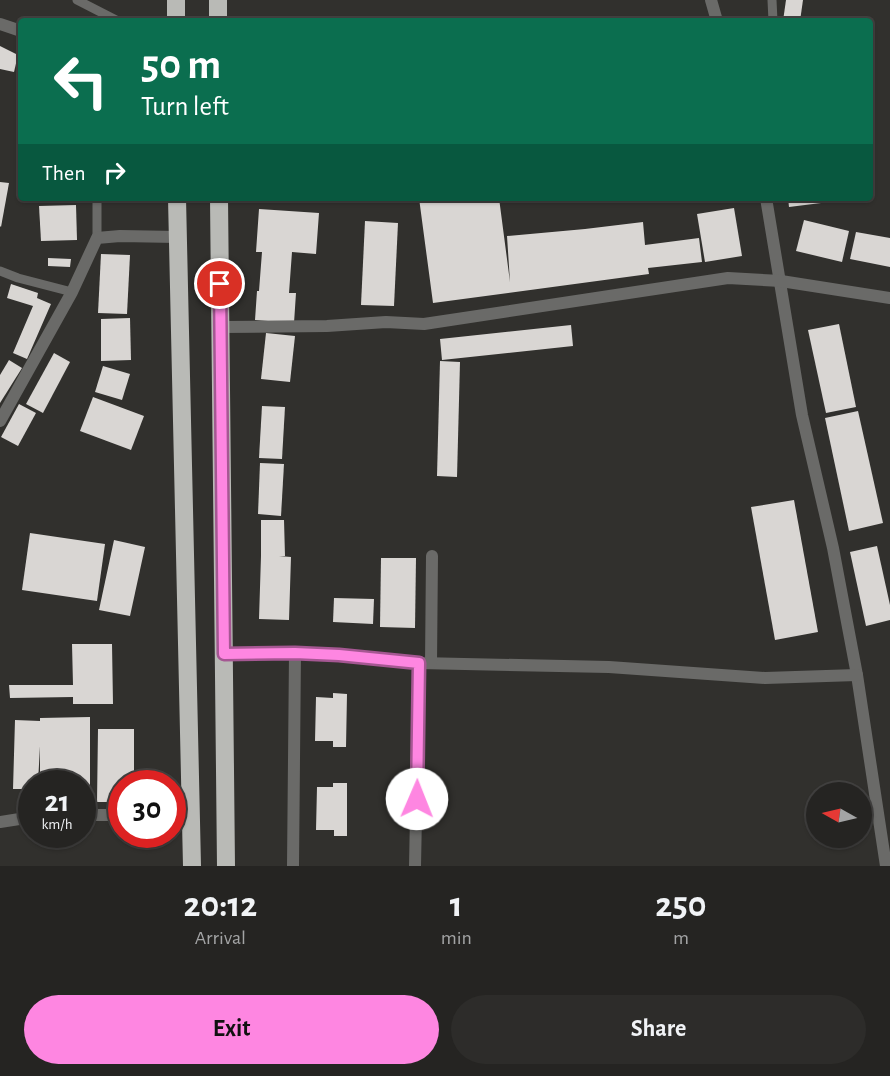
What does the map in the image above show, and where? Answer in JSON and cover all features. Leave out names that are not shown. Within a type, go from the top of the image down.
[{"type":"highway","points":[[176,0],[176,18]]},
{"type":"highway","points":[[218,0],[218,18]]},
{"type":"highway","points":[[177,201],[192,866]]},
{"type":"highway","points":[[219,201],[226,866]]},
{"type":"street","points":[[711,0],[716,18]]},
{"type":"street","points":[[0,24],[18,30]]},
{"type":"street","points":[[767,201],[802,415],[833,548],[857,675],[886,866]]},
{"type":"street","points":[[0,421],[72,292],[97,238],[177,237]]},
{"type":"street","points":[[221,327],[327,326],[386,322],[424,324],[728,278],[781,281],[890,298]]},
{"type":"street","points":[[415,866],[432,556]]},
{"type":"street","points":[[224,654],[295,653],[425,663],[609,667],[765,678],[857,675]]},
{"type":"street","points":[[293,866],[295,653]]},
{"type":"street","points":[[0,822],[18,819]]},
{"type":"street","points":[[186,823],[191,824]]},
{"type":"lane","points":[[77,0],[112,18]]},
{"type":"lane","points":[[772,0],[773,18]]},
{"type":"lane","points":[[97,201],[97,238]]},
{"type":"lane","points":[[0,271],[72,292]]},
{"type":"building","points":[[786,0],[803,0],[800,18],[783,18]]},
{"type":"building","points":[[0,46],[18,55],[14,72],[0,69]]},
{"type":"building","points":[[0,182],[9,183],[1,227],[0,226]]},
{"type":"building","points":[[419,201],[499,201],[510,282],[507,236],[643,222],[645,245],[699,238],[702,262],[648,268],[649,274],[433,303]]},
{"type":"building","points":[[788,201],[821,201],[821,203],[789,207]]},
{"type":"building","points":[[76,205],[77,240],[41,241],[39,206]]},
{"type":"building","points":[[734,208],[742,256],[705,262],[697,214]]},
{"type":"building","points":[[259,209],[319,213],[316,254],[292,252],[289,293],[296,293],[294,323],[255,320],[262,252],[256,252]]},
{"type":"building","points":[[804,220],[849,231],[842,262],[796,251]]},
{"type":"building","points":[[365,221],[398,223],[394,306],[361,305]]},
{"type":"building","points":[[856,232],[890,238],[890,267],[850,259]]},
{"type":"building","points":[[101,254],[130,255],[127,314],[98,313]]},
{"type":"building","points":[[48,258],[71,259],[70,267],[48,266]]},
{"type":"building","points":[[11,284],[38,293],[37,298],[51,304],[27,359],[13,353],[33,306],[7,298]]},
{"type":"building","points":[[130,318],[131,360],[101,361],[101,319]]},
{"type":"building","points":[[839,324],[856,407],[826,413],[808,330]]},
{"type":"building","points":[[571,325],[573,346],[442,360],[440,339]]},
{"type":"building","points":[[266,333],[295,336],[290,382],[261,379]]},
{"type":"building","points":[[54,353],[70,362],[43,413],[26,404]]},
{"type":"building","points":[[9,360],[22,368],[0,403],[0,375]]},
{"type":"building","points":[[440,361],[460,362],[457,477],[437,476]]},
{"type":"building","points":[[103,366],[130,374],[122,400],[95,392]]},
{"type":"building","points":[[93,397],[144,416],[131,450],[80,431]]},
{"type":"building","points":[[19,404],[36,413],[18,446],[1,437]]},
{"type":"building","points":[[262,406],[285,407],[282,459],[259,458]]},
{"type":"building","points":[[858,411],[883,523],[849,531],[825,418]]},
{"type":"building","points":[[260,463],[284,464],[281,516],[258,514]]},
{"type":"building","points":[[794,500],[818,632],[775,640],[751,507]]},
{"type":"building","points":[[261,520],[284,520],[285,556],[279,556],[291,557],[289,620],[259,619]]},
{"type":"building","points":[[30,533],[105,544],[97,601],[22,590]]},
{"type":"building","points":[[114,540],[145,547],[130,616],[99,610]]},
{"type":"building","points":[[877,546],[890,605],[890,620],[866,626],[850,552]]},
{"type":"building","points":[[381,558],[416,558],[415,628],[380,627]]},
{"type":"building","points":[[334,598],[374,599],[373,624],[333,622]]},
{"type":"building","points":[[72,644],[112,644],[113,704],[73,704],[73,697],[10,698],[9,685],[73,685]]},
{"type":"building","points":[[333,693],[347,694],[346,747],[333,747],[333,741],[315,741],[316,697],[333,698]]},
{"type":"building","points":[[90,717],[90,770],[40,770],[40,746],[39,770],[18,770],[18,789],[13,789],[15,720],[40,721],[40,718]]},
{"type":"building","points":[[98,729],[134,729],[134,770],[108,770],[108,802],[97,802]]},
{"type":"building","points":[[333,783],[347,783],[347,836],[334,836],[334,830],[316,830],[317,787],[333,787]]},
{"type":"route","points":[[220,284],[224,654],[339,655],[419,663],[417,799]]}]
